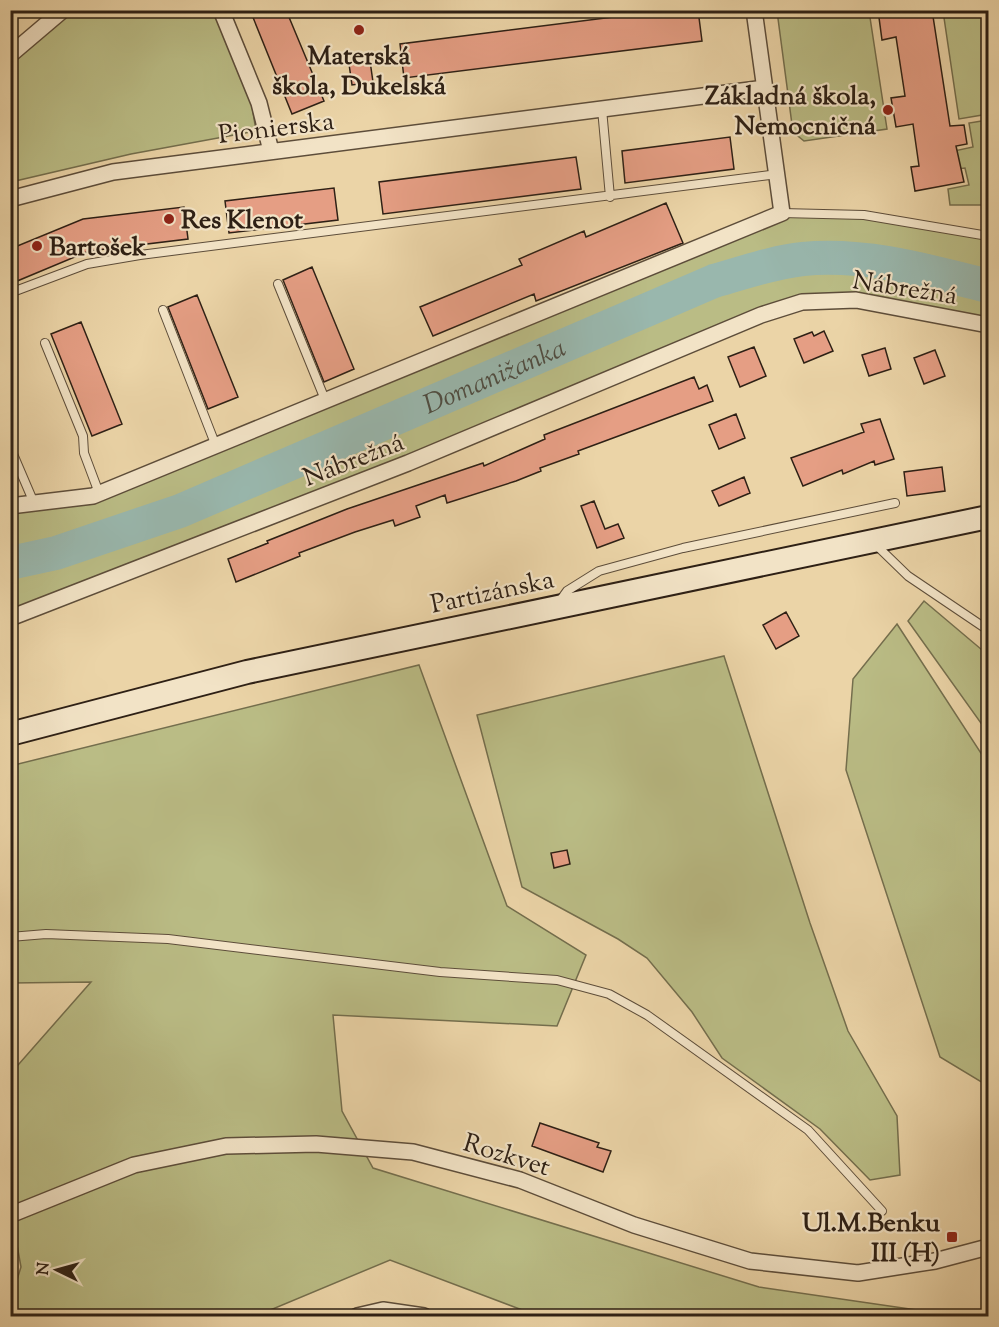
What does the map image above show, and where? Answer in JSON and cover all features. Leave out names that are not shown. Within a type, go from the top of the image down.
[{"type":"main road","name":"Partizánska","points":[[10,734],[247,672],[988,517]]},
{"type":"street","points":[[16,51],[63,10]]},
{"type":"street","points":[[221,10],[259,103],[271,152]]},
{"type":"street","points":[[10,506],[99,493],[326,402],[782,213],[754,10]]},
{"type":"street","name":"Pionierska","points":[[10,199],[113,172],[765,88]]},
{"type":"street","name":"Nábrežná","points":[[10,618],[408,463],[771,312],[802,302],[856,300],[988,325]]},
{"type":"street","name":"Rozkvet","points":[[10,1215],[134,1165],[226,1146],[316,1144],[413,1152],[520,1180],[634,1225],[750,1261],[858,1273],[935,1261],[988,1247]]},
{"type":"street","points":[[357,1317],[383,1310],[424,1317]]},
{"type":"lane","points":[[602,109],[610,197]]},
{"type":"lane","points":[[10,293],[87,264],[140,255],[778,174]]},
{"type":"lane","points":[[782,213],[864,216],[988,236]]},
{"type":"lane","points":[[278,284],[326,402]]},
{"type":"lane","points":[[163,310],[216,446]]},
{"type":"lane","points":[[45,343],[83,436],[84,453],[99,493]]},
{"type":"lane","points":[[10,447],[34,503]]},
{"type":"lane","points":[[555,607],[567,591],[599,571],[683,548],[828,519],[861,508],[895,503]]},
{"type":"lane","points":[[871,541],[908,576],[988,630]]},
{"type":"lane","points":[[10,937],[45,934],[168,939],[440,972],[557,980],[609,994],[647,1015],[808,1130],[882,1211]]},
{"type":"green space","points":[[74,11],[213,11],[251,100],[256,131],[131,154],[11,182],[10,62]]},
{"type":"green space","points":[[777,11],[869,11],[887,129],[804,141],[793,132]]},
{"type":"green space","points":[[943,11],[988,11],[988,114],[959,119]]},
{"type":"green space","points":[[988,120],[988,205],[950,205],[948,189],[969,185],[965,168],[957,169],[954,151],[973,147],[969,123]]},
{"type":"green space","points":[[782,213],[864,215],[988,236],[988,325],[856,300],[802,302],[11,618],[11,506],[93,496]]},
{"type":"green space","points":[[924,601],[988,655],[988,733],[908,621]]},
{"type":"green space","points":[[897,624],[988,764],[988,1086],[940,1057],[846,770],[853,679]]},
{"type":"green space","points":[[724,656],[810,923],[848,1031],[897,1116],[900,1175],[870,1180],[820,1129],[722,1058],[692,1012],[647,958],[618,939],[522,887],[477,715]]},
{"type":"green space","points":[[419,665],[507,906],[586,955],[557,1026],[333,1015],[342,1111],[373,1168],[759,1287],[958,1316],[538,1316],[390,1260],[256,1316],[11,1316],[11,1299],[21,1267],[11,1212],[11,1073],[91,982],[11,983],[10,766]]},
{"type":"building","points":[[250,10],[286,10],[324,101],[292,114]]},
{"type":"building","points":[[669,10],[698,10],[702,41],[404,78],[400,44]]},
{"type":"building","points":[[878,10],[932,10],[950,126],[964,125],[967,144],[956,146],[964,182],[915,191],[911,167],[919,166],[913,124],[896,127],[891,98],[905,96],[896,37],[882,40]]},
{"type":"building","points":[[370,61],[373,82],[352,85],[349,64]]},
{"type":"building","points":[[730,137],[734,169],[625,183],[622,151]]},
{"type":"building","points":[[576,157],[581,189],[383,214],[379,182]]},
{"type":"building","points":[[334,188],[338,220],[229,233],[225,201]]},
{"type":"building","points":[[666,203],[683,243],[536,301],[534,294],[433,336],[420,307],[522,265],[519,259],[584,231],[586,237]]},
{"type":"building","points":[[184,207],[188,239],[89,251],[10,284],[10,249],[83,219]]},
{"type":"building","points":[[312,267],[354,369],[324,382],[283,280]]},
{"type":"building","points":[[197,295],[238,397],[208,409],[168,307]]},
{"type":"building","points":[[81,322],[122,424],[92,436],[51,334]]},
{"type":"building","points":[[824,331],[833,351],[804,363],[794,339],[812,332],[814,336]]},
{"type":"building","points":[[754,347],[766,376],[740,387],[728,357]]},
{"type":"building","points":[[885,348],[891,369],[869,376],[862,355]]},
{"type":"building","points":[[935,350],[945,376],[924,384],[914,358]]},
{"type":"building","points":[[694,377],[699,389],[707,385],[713,401],[578,451],[579,454],[540,468],[541,471],[516,481],[447,503],[445,495],[416,506],[420,517],[395,526],[393,520],[355,532],[299,553],[300,556],[236,582],[228,559],[268,543],[267,541],[347,509],[483,463],[484,466],[545,439],[544,435]]},
{"type":"building","points":[[736,414],[745,438],[719,449],[709,425]]},
{"type":"building","points":[[880,419],[894,459],[875,465],[874,461],[843,474],[842,470],[803,486],[791,458],[864,432],[861,424]]},
{"type":"building","points":[[942,467],[945,491],[907,496],[904,472]]},
{"type":"building","points":[[744,477],[750,493],[719,506],[712,491]]},
{"type":"building","points":[[594,501],[605,529],[618,524],[624,538],[597,548],[581,506]]},
{"type":"building","points":[[786,612],[799,636],[776,649],[763,625]]},
{"type":"building","points":[[567,850],[570,864],[554,868],[551,853]]},
{"type":"building","points":[[540,1123],[599,1143],[597,1147],[611,1151],[603,1172],[532,1146]]},
{"type":"waterway","name":"Domanižanka","points":[[10,563],[56,553],[180,511],[714,281],[758,268],[803,259],[850,259],[897,265],[988,286]]},
{"type":"place","name":"Materská škola, Dukelská","points":[[359,30]]},
{"type":"place","name":"Základná škola, Nemocničná","points":[[888,110]]},
{"type":"place","name":"Res Klenot","points":[[169,219]]},
{"type":"place","name":"Bartošek","points":[[37,246]]},
{"type":"place","name":"Ul.M.Benku III (H)","points":[[952,1237]]}]
